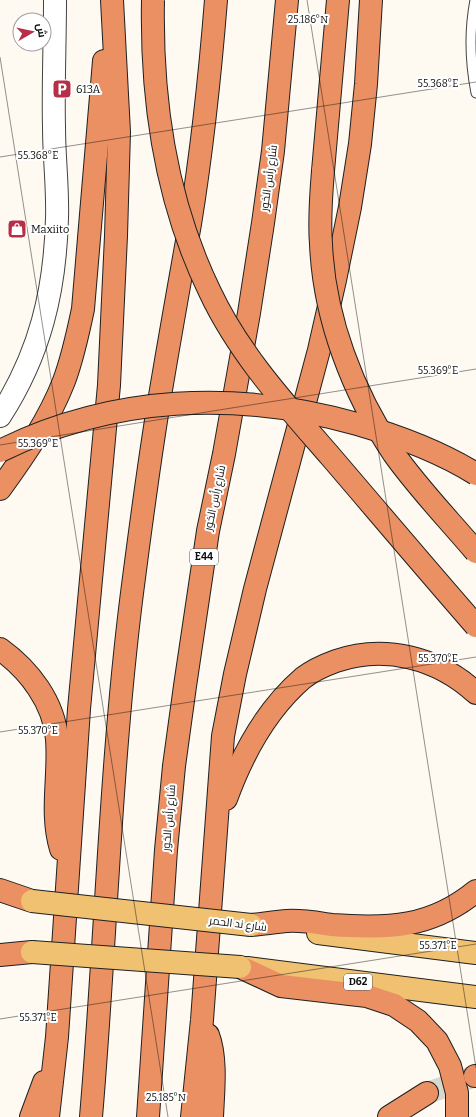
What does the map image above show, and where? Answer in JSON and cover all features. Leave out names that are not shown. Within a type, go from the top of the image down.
[{"type":"highway","points":[[0,489],[34,440],[50,411],[64,381],[75,347],[83,309],[96,149],[111,0]]},
{"type":"highway","points":[[48,1117],[57,1037],[79,709],[109,377],[119,132],[111,0]]},
{"type":"highway","points":[[153,0],[152,26],[155,78],[161,129],[170,180],[186,237],[210,292],[240,345],[276,393],[476,626]]},
{"type":"highway","points":[[91,1117],[98,1034],[113,789],[123,673],[142,513],[157,411],[190,223],[204,124],[216,0]]},
{"type":"highway","name":"شارع رأس الخور","points":[[148,1117],[166,850],[175,758],[208,531],[224,454],[264,216],[273,151],[287,0]]},
{"type":"highway","points":[[338,0],[322,171],[320,209],[324,276],[335,327],[362,399],[395,455],[414,480],[476,552]]},
{"type":"highway","points":[[192,1117],[202,1020],[223,736],[255,589],[321,342],[350,207],[360,144],[366,84],[371,0]]},
{"type":"highway","points":[[0,451],[33,436],[65,425],[130,409],[164,404],[198,402],[236,403],[273,406],[310,412],[378,430],[439,454],[476,474]]},
{"type":"highway","points":[[0,649],[23,668],[34,681],[43,696],[55,725],[57,740],[56,827],[68,868]]},
{"type":"highway","points":[[216,840],[225,803],[239,766],[267,719],[304,677],[326,665],[350,656],[375,653],[395,654],[415,658],[433,665],[451,674],[476,693]]},
{"type":"highway","points":[[0,890],[32,901]]},
{"type":"highway","points":[[251,925],[288,921],[368,927],[420,922],[436,916],[464,901],[476,891]]},
{"type":"highway","points":[[0,956],[32,952]]},
{"type":"highway","points":[[240,967],[282,986],[367,996],[394,1005],[418,1020],[437,1041],[450,1066],[457,1093],[457,1117]]},
{"type":"highway","points":[[202,1020],[212,1045],[214,1081],[212,1117]]},
{"type":"highway","points":[[31,1117],[42,1088],[57,1037]]},
{"type":"highway","points":[[389,1117],[427,1093]]},
{"type":"main road","name":"شارع ند الحمر","points":[[0,898],[251,925],[476,952]]},
{"type":"main road","name":"D62","points":[[0,948],[32,952],[240,967],[476,997]]},
{"type":"street","points":[[0,416],[20,383],[31,358],[41,331],[53,274],[57,217],[54,127],[56,0]]},
{"type":"lane","points":[[475,0],[471,21],[470,40],[476,93]]},
{"type":"tunnel","points":[[427,1093],[473,1077]]},
{"type":"place","name":"613A","points":[[62,89]]},
{"type":"place","name":"Maxiito","points":[[17,229]]}]
